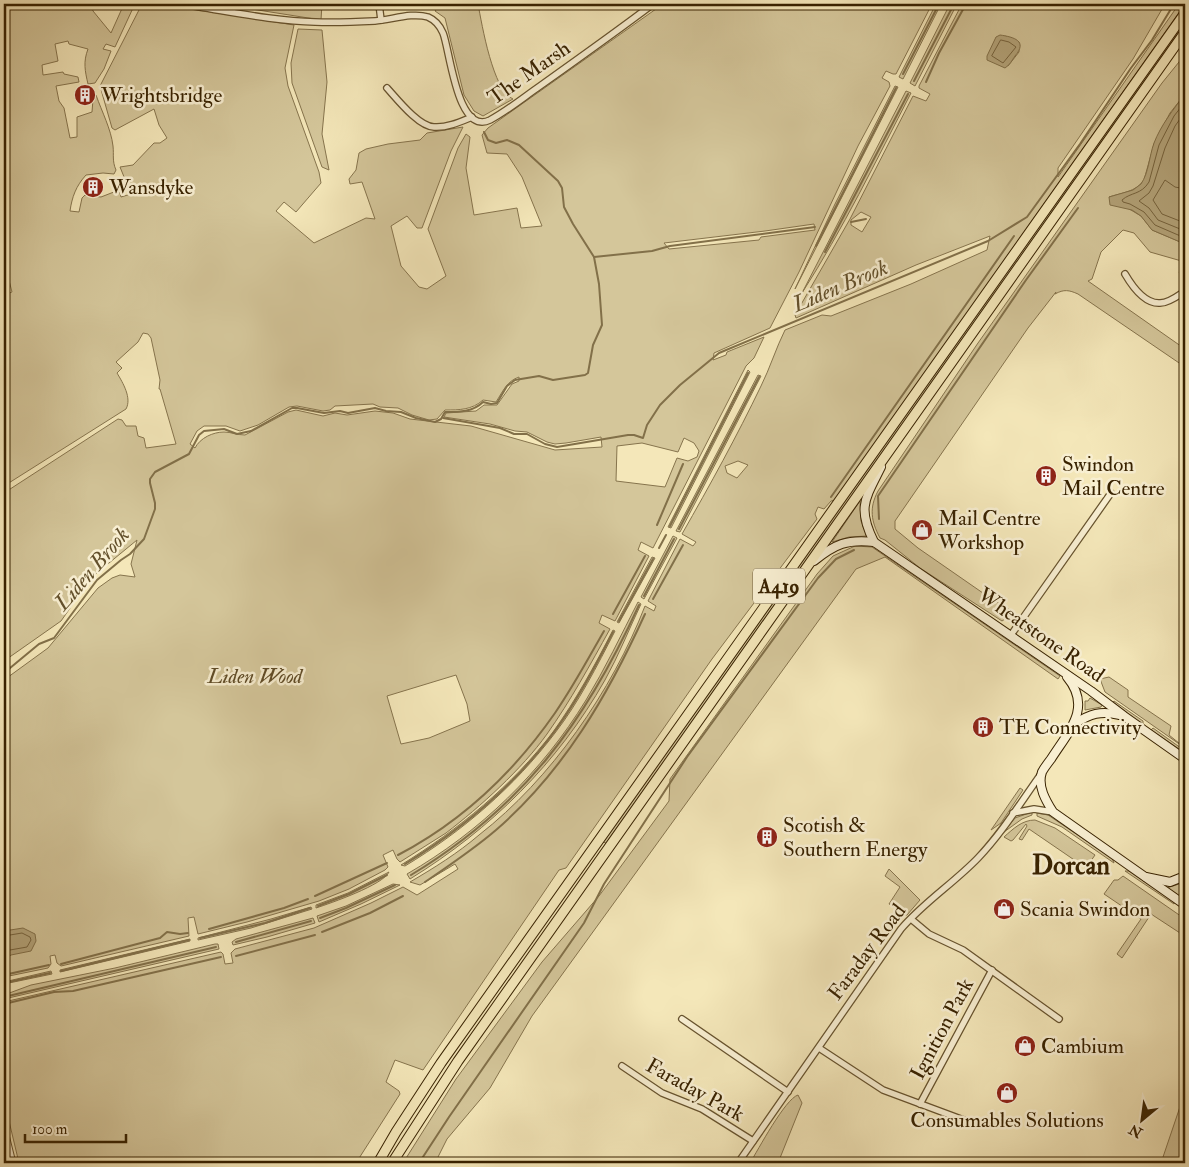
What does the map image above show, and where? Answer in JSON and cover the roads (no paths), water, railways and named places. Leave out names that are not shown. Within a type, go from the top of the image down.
[{"type":"highway","name":"A419","points":[[378,1163],[396,1132],[442,1063],[1185,12]]},
{"type":"highway","name":"A419","points":[[392,1163],[458,1061],[1185,32]]},
{"type":"main road","points":[[806,567],[828,550],[841,543],[856,540],[874,542],[866,522],[865,502],[891,448]]},
{"type":"main road","name":"Wheatstone Road","points":[[874,542],[1011,635],[1185,759]]},
{"type":"main road","name":"Faraday Road","points":[[1042,772],[1074,724],[1079,706],[1074,686],[1062,671]]},
{"type":"main road","name":"Faraday Road","points":[[1074,724],[1098,712],[1124,716]]},
{"type":"main road","points":[[1042,772],[1043,792],[1053,812],[1185,905]]},
{"type":"main road","points":[[1146,876],[1170,882],[1185,876]]},
{"type":"street","name":"The Marsh","points":[[180,4],[307,22],[381,20],[419,16],[430,18],[436,23],[443,34],[462,104],[472,117],[481,122],[490,120],[603,42],[653,4]]},
{"type":"street","points":[[379,4],[381,20]]},
{"type":"street","points":[[387,88],[419,121],[428,126],[444,126],[472,117]]},
{"type":"street","points":[[1126,274],[1137,291],[1158,303],[1163,303],[1185,291]]},
{"type":"street","points":[[1011,635],[1111,493]]},
{"type":"street","name":"Faraday Road","points":[[738,1163],[897,935],[911,919],[979,857],[1042,772]]},
{"type":"street","points":[[1013,813],[1034,809],[1053,812]]},
{"type":"street","name":"Ignition Park","points":[[911,919],[929,934],[963,950],[1059,1019]]},
{"type":"street","name":"Ignition Park","points":[[920,1104],[992,970]]},
{"type":"street","points":[[682,1019],[788,1092]]},
{"type":"street","name":"Ignition Park","points":[[819,1048],[878,1087],[977,1125]]},
{"type":"street","name":"Faraday Park","points":[[622,1066],[662,1093],[702,1108],[753,1141]]},
{"type":"street","points":[[4,1131],[12,1163]]},
{"type":"water","points":[[1000,35],[1010,37],[1020,43],[1019,51],[1005,68],[987,60],[996,37]]},
{"type":"water","points":[[1185,94],[1185,149],[1183,152],[1184,162],[1182,168],[1185,175],[1185,244],[1152,230],[1141,216],[1132,210],[1110,205],[1109,197],[1133,190],[1141,184],[1146,174],[1157,136]]},
{"type":"water","points":[[23,928],[35,934],[36,941],[31,951],[11,955],[4,960],[4,931]]},
{"type":"waterway","points":[[903,74],[939,4]]},
{"type":"waterway","points":[[914,81],[954,4]]},
{"type":"waterway","points":[[926,82],[939,53],[966,4]]},
{"type":"waterway","name":"Liden Brook","points":[[443,418],[500,428],[514,434],[527,434],[545,444],[557,447],[628,435],[643,438],[647,425],[660,405],[680,385],[719,353],[988,241],[1027,217],[1152,40],[1174,4]]},
{"type":"waterway","points":[[816,246],[896,88]]},
{"type":"waterway","points":[[825,252],[908,94]]},
{"type":"waterway","name":"Liden Brook","points":[[4,673],[39,644],[54,638],[97,580],[130,554],[144,539],[155,509],[150,479],[155,472],[189,454],[199,435],[204,431],[224,429],[237,434],[251,431],[292,408],[324,413],[340,411],[348,413],[375,408],[401,412],[416,418],[435,422],[441,419],[445,412],[470,410],[483,402],[497,403],[507,386],[515,380],[539,376],[553,380],[588,373],[593,345],[602,325],[599,284],[594,257],[564,207],[562,188],[558,181],[519,145],[507,140],[496,143],[488,140],[484,132]]},
{"type":"waterway","points":[[879,519],[878,496],[1026,280],[1078,208]]},
{"type":"waterway","points":[[851,222],[866,219]]},
{"type":"waterway","points":[[594,257],[652,251],[670,246],[815,227]]},
{"type":"waterway","points":[[831,497],[1014,236]]},
{"type":"waterway","points":[[670,526],[748,373]]},
{"type":"waterway","points":[[679,529],[759,377]]},
{"type":"waterway","points":[[657,525],[683,464]]},
{"type":"waterway","points":[[659,548],[666,535]]},
{"type":"waterway","points":[[644,596],[674,539]]},
{"type":"waterway","points":[[653,599],[683,545]]},
{"type":"waterway","points":[[419,1163],[584,923],[604,884],[687,757],[818,578],[836,559],[854,550]]},
{"type":"waterway","points":[[613,614],[645,556]]},
{"type":"waterway","points":[[619,621],[653,559]]},
{"type":"waterway","points":[[411,875],[451,849],[486,821],[518,791],[547,759],[573,724],[596,687],[639,605]]},
{"type":"waterway","points":[[425,882],[496,830],[543,783],[600,702],[645,614]]},
{"type":"waterway","points":[[398,855],[421,842],[465,811],[504,775],[539,735],[555,713],[604,631]]},
{"type":"waterway","points":[[405,864],[445,838],[500,793],[517,776],[548,740],[575,701],[613,632]]},
{"type":"waterway","points":[[315,896],[387,863]]},
{"type":"waterway","points":[[318,906],[349,894],[387,875]]},
{"type":"waterway","points":[[320,918],[395,885]]},
{"type":"waterway","points":[[322,932],[370,913],[403,896]]},
{"type":"waterway","points":[[209,929],[284,908],[308,899]]},
{"type":"waterway","points":[[200,938],[265,923],[310,908]]},
{"type":"waterway","points":[[236,942],[311,921]]},
{"type":"waterway","points":[[61,964],[160,938],[167,932],[188,933]]},
{"type":"waterway","points":[[236,956],[315,935]]},
{"type":"waterway","points":[[61,971],[189,940]]},
{"type":"waterway","points":[[4,997],[216,947]]},
{"type":"waterway","points":[[4,1004],[54,992],[73,991],[221,957]]},
{"type":"waterway","points":[[4,975],[49,965]]},
{"type":"waterway","points":[[4,983],[50,973]]},
{"type":"place","name":"Wrightsbridge","points":[[85,95]]},
{"type":"place","name":"Wansdyke","points":[[93,187]]},
{"type":"place","name":"Swindon Mail Centre","points":[[1046,476]]},
{"type":"place","name":"Mail Centre Workshop","points":[[922,530]]},
{"type":"place","name":"TE Connectivity","points":[[983,727]]},
{"type":"place","name":"Scotish & Southern Energy","points":[[767,837]]},
{"type":"place","name":"Scania Swindon","points":[[1004,909]]},
{"type":"place","name":"Cambium","points":[[1025,1046]]},
{"type":"place","name":"Consumables Solutions","points":[[1007,1093]]},
{"type":"district","name":"Dorcan","points":[[1071,866]]},
{"type":"park label","name":"Liden Wood","points":[[255,676]]}]
